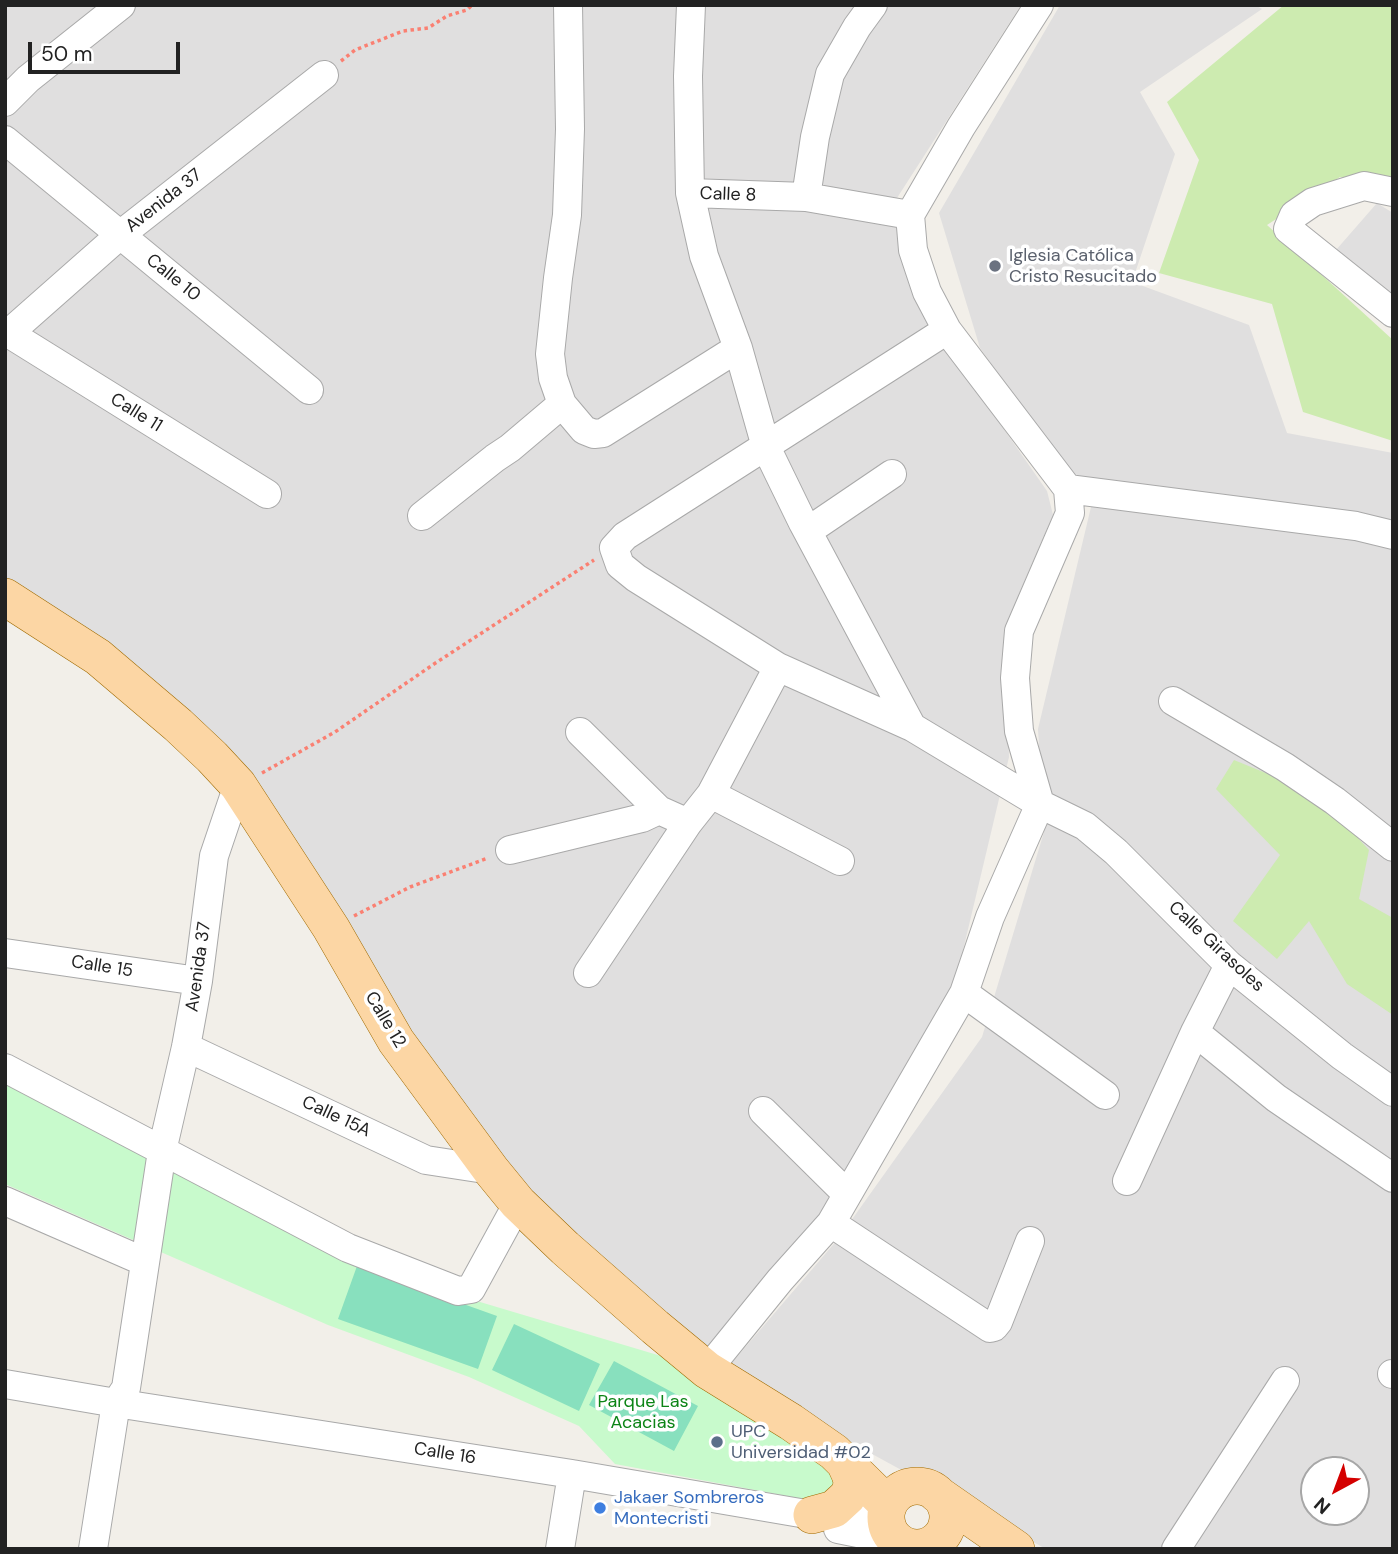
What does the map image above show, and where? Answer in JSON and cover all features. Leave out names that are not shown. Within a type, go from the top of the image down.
[{"type":"main road","name":"Calle 12","points":[[12,607],[99,657],[212,757],[247,781],[396,1041],[518,1203],[565,1248],[707,1370],[834,1452],[890,1521]]},
{"type":"main road","name":"Calle 12","points":[[791,1422],[931,1491],[1016,1549]]},
{"type":"main road","points":[[812,1515],[834,1508],[847,1497],[852,1481],[845,1464]]},
{"type":"main road","points":[[916,1486],[931,1491],[944,1502],[947,1510],[948,1520],[941,1538],[944,1546],[905,1546],[890,1521],[900,1492],[916,1486]]},
{"type":"street","points":[[5,102],[28,79],[121,5]]},
{"type":"street","points":[[568,5],[568,215],[550,354],[553,378],[562,404],[584,430],[594,434],[603,433],[738,348]]},
{"type":"street","name":"Calle 8","points":[[691,5],[688,76],[690,193],[806,197],[910,215]]},
{"type":"street","points":[[806,197],[815,137],[830,74],[873,5]]},
{"type":"street","points":[[707,1370],[780,1280],[831,1223],[964,993],[990,916],[1040,804],[1019,731],[1015,678],[1019,631],[1070,513],[1068,489],[947,330],[927,292],[913,250],[910,215],[961,127],[1039,5]]},
{"type":"street","name":"Avenida 37","points":[[7,332],[120,235],[324,75]]},
{"type":"street","name":"Calle 10","points":[[5,140],[309,390]]},
{"type":"street","points":[[1393,192],[1364,186],[1313,202],[1294,215],[1288,229],[1393,313]]},
{"type":"street","points":[[690,193],[704,256],[738,348],[766,447],[807,531],[912,727]]},
{"type":"street","points":[[614,548],[625,537],[947,330]]},
{"type":"street","name":"Calle 11","points":[[7,332],[267,494]]},
{"type":"street","points":[[422,516],[562,404]]},
{"type":"street","points":[[807,531],[892,474]]},
{"type":"street","points":[[1068,489],[1356,526],[1393,535]]},
{"type":"street","name":"Calle Girasoles","points":[[614,548],[621,565],[636,578],[778,667],[912,727],[1040,804],[1085,826],[1116,852],[1229,965],[1342,1056],[1393,1092]]},
{"type":"street","points":[[587,973],[688,823],[711,794],[778,667]]},
{"type":"street","points":[[1173,701],[1285,766],[1393,847]]},
{"type":"street","points":[[580,732],[659,810],[688,823]]},
{"type":"street","name":"Avenida 37","points":[[145,1262],[162,1151],[198,981],[214,856],[247,781]]},
{"type":"street","points":[[711,794],[840,861]]},
{"type":"street","points":[[510,850],[642,818],[659,810]]},
{"type":"street","name":"Calle 15","points":[[5,953],[198,981]]},
{"type":"street","points":[[1127,1181],[1195,1032],[1229,965]]},
{"type":"street","points":[[964,993],[1105,1095]]},
{"type":"street","points":[[1195,1032],[1276,1098],[1393,1178]]},
{"type":"street","name":"Calle 15A","points":[[186,1047],[426,1160],[491,1170]]},
{"type":"street","points":[[5,1068],[348,1248],[458,1291],[471,1289],[518,1203]]},
{"type":"street","points":[[763,1111],[847,1194]]},
{"type":"street","points":[[5,1201],[145,1262],[126,1388],[116,1403],[93,1549]]},
{"type":"street","points":[[831,1223],[990,1328],[998,1322],[1030,1241]]},
{"type":"street","points":[[1176,1549],[1285,1381]]},
{"type":"street","name":"Calle 16","points":[[5,1384],[812,1515],[890,1521]]},
{"type":"street","points":[[560,1549],[572,1474]]},
{"type":"path","points":[[324,75],[328,69],[355,50],[402,31],[428,28],[447,16],[467,10],[472,5]]},
{"type":"path","points":[[247,781],[335,732],[434,664],[614,548]]},
{"type":"path","points":[[347,919],[410,887],[510,850]]},
{"type":"shaded area","points":[[5,5],[1021,5],[897,198],[923,313],[1047,491],[1053,515],[1005,627],[1009,757],[955,984],[829,1208],[707,1348],[600,1259],[528,1191],[469,1123],[238,760],[5,581]]},
{"type":"shaded area","points":[[1060,5],[1255,5],[1262,9],[1140,92],[1175,154],[1132,282],[1249,325],[1287,433],[1393,453],[1393,1549],[1046,1549],[830,1431],[730,1365],[838,1239],[982,1037],[1044,832],[1038,729],[1091,507],[980,348],[939,213]]},
{"type":"shaded area","points":[[1377,203],[1393,213],[1393,306],[1329,258]]},
{"type":"green space","points":[[1284,5],[1393,5],[1393,184],[1386,180],[1340,177],[1267,225],[1393,340],[1393,441],[1303,412],[1272,304],[1159,273],[1199,160],[1167,102]]},
{"type":"green space","points":[[1234,760],[1317,794],[1369,850],[1359,899],[1393,918],[1393,1015],[1347,984],[1309,921],[1277,959],[1233,921],[1280,855],[1216,789]]},
{"type":"green space","name":"Parque Las Acacias","points":[[5,1078],[470,1299],[661,1356],[708,1390],[816,1454],[836,1475],[833,1489],[814,1501],[615,1464],[579,1426],[469,1377],[328,1325],[5,1184]]},
{"type":"green space","points":[[357,1266],[497,1316],[478,1369],[338,1319]]},
{"type":"green space","points":[[514,1324],[600,1364],[579,1411],[492,1370]]},
{"type":"green space","points":[[614,1361],[698,1406],[674,1451],[589,1405]]},
{"type":"place","name":"Iglesia Católica Cristo Resucitado","points":[[995,266]]},
{"type":"place","name":"UPC Universidad #02","points":[[717,1442]]},
{"type":"place","name":"Jakaer Sombreros Montecristi","points":[[600,1508]]}]
